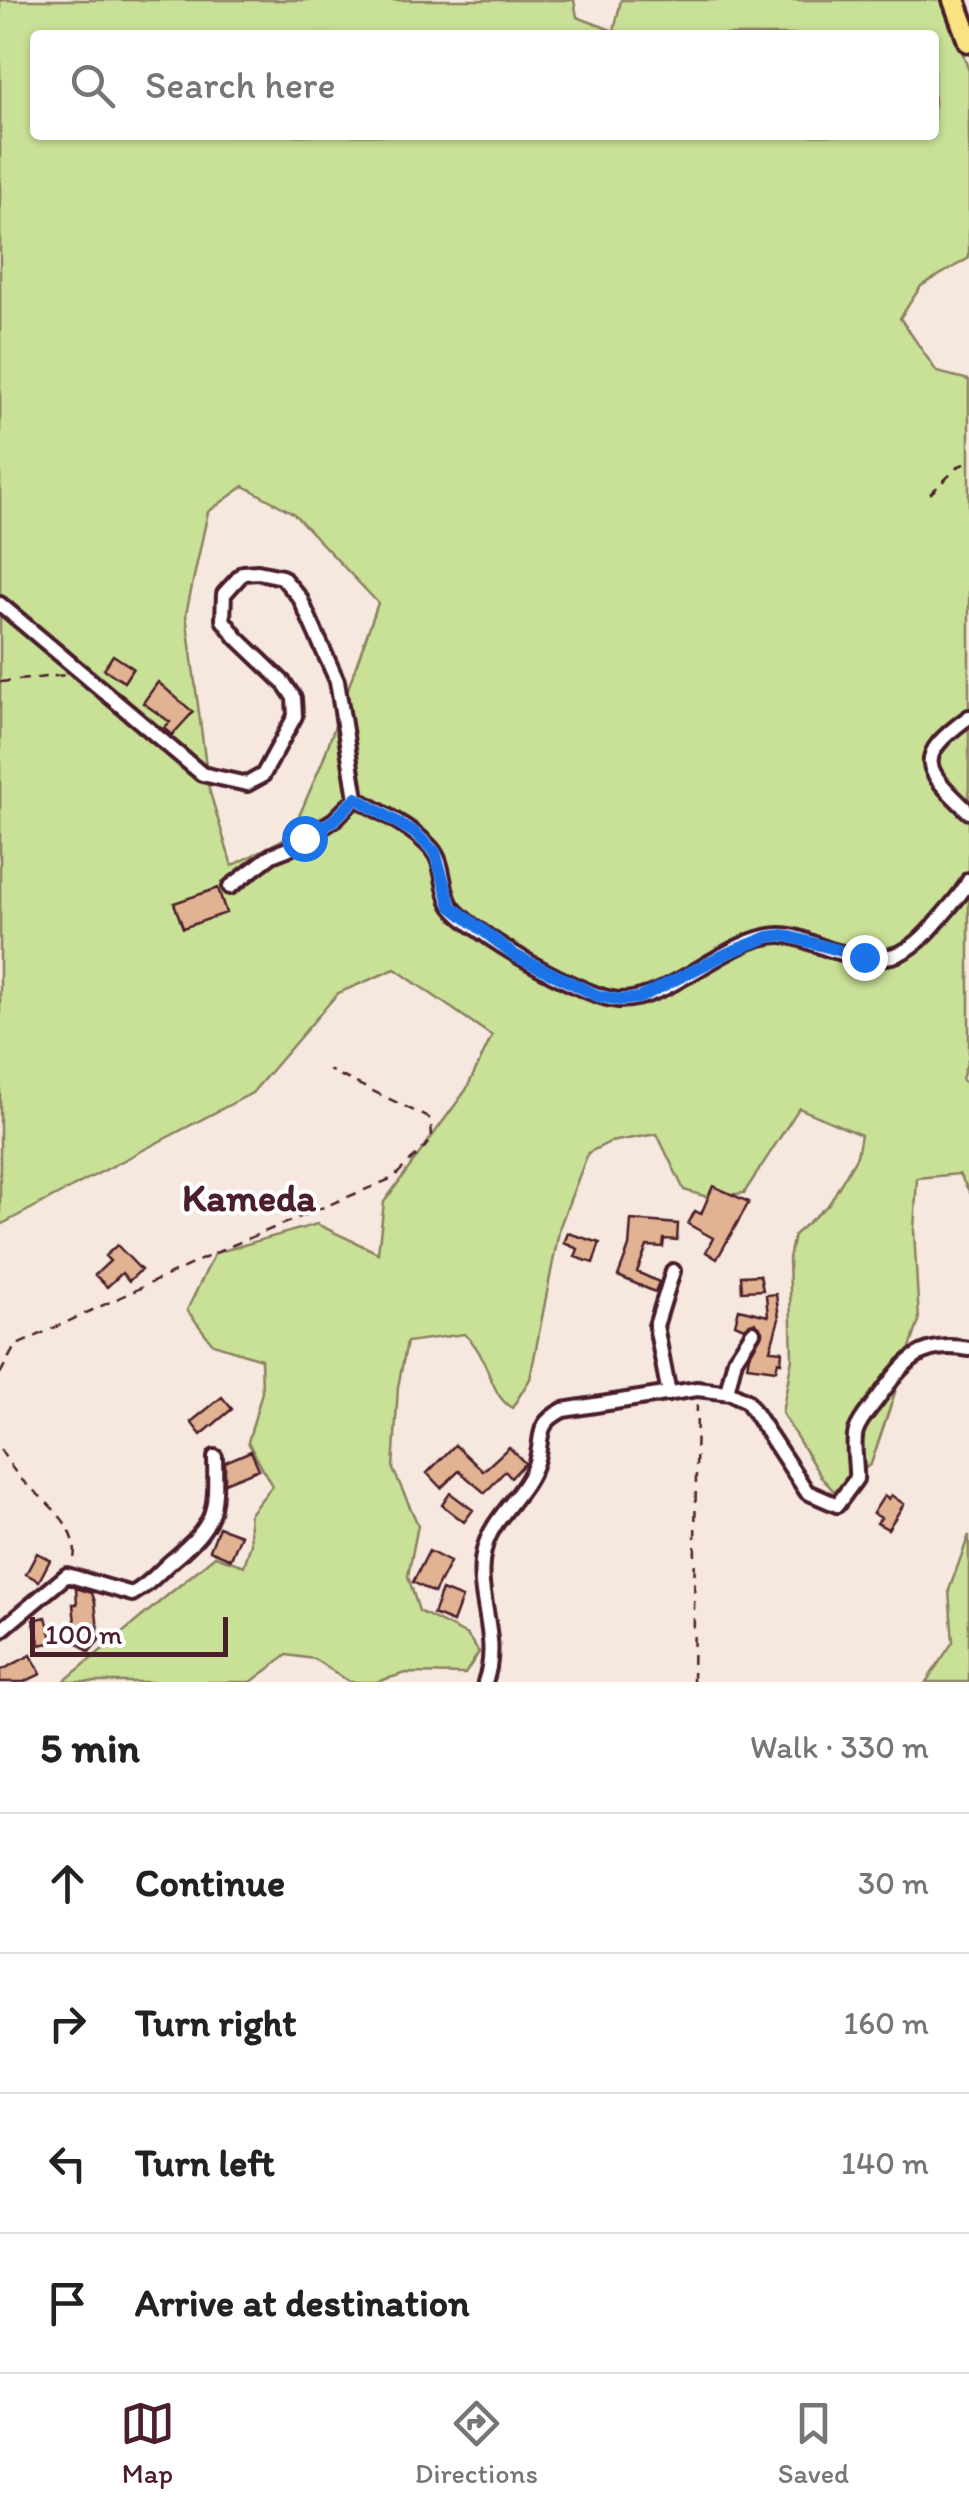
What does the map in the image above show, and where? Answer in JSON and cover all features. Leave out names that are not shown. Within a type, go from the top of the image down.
[{"type":"highway","points":[[954,0],[969,41]]},
{"type":"street","points":[[0,604],[202,774],[247,784],[263,776],[295,716],[294,698],[224,620],[224,594],[242,574],[282,576],[300,598],[337,681],[356,798]]},
{"type":"street","points":[[969,717],[937,741],[931,755],[932,773],[969,812]]},
{"type":"street","points":[[356,798],[415,833],[435,852],[451,906],[516,956],[598,996],[619,1000],[656,991],[768,937],[783,935],[864,957],[893,958],[920,942],[969,880]]},
{"type":"street","points":[[230,887],[272,855],[334,820],[356,798]]},
{"type":"street","points":[[669,1394],[656,1326],[673,1271]]},
{"type":"street","points":[[726,1392],[735,1359],[753,1332]]},
{"type":"street","points":[[485,1682],[493,1658],[483,1551],[536,1464],[540,1431],[547,1418],[562,1410],[697,1389],[726,1392],[747,1401],[807,1492],[836,1506],[856,1479],[857,1427],[891,1380],[912,1356],[922,1351],[949,1345],[969,1348]]},
{"type":"street","points":[[0,1630],[68,1575],[132,1594],[152,1583],[208,1526],[215,1509],[215,1457]]},
{"type":"path","points":[[930,494],[959,466],[969,462]]},
{"type":"path","points":[[0,682],[82,673]]},
{"type":"path","points":[[0,1374],[15,1346],[233,1245],[393,1178],[432,1140],[431,1120],[329,1070]]},
{"type":"path","points":[[693,1682],[697,1389]]},
{"type":"path","points":[[0,1449],[20,1478],[60,1515],[76,1556],[68,1575]]},
{"type":"green space","points":[[0,0],[574,0],[577,17],[611,30],[30,30],[30,140],[939,140],[939,30],[614,30],[621,0],[944,0],[969,71],[969,258],[921,286],[900,318],[937,372],[969,380],[969,1057],[962,1079],[969,1087],[969,1191],[959,1174],[917,1178],[914,1230],[919,1321],[871,1464],[834,1491],[821,1477],[782,1413],[792,1358],[789,1258],[794,1235],[829,1204],[857,1156],[861,1135],[799,1108],[744,1193],[707,1197],[684,1190],[657,1134],[610,1142],[588,1153],[560,1226],[530,1379],[512,1408],[498,1393],[479,1352],[464,1334],[407,1342],[398,1387],[393,1469],[418,1525],[408,1576],[419,1611],[467,1635],[479,1652],[465,1674],[406,1673],[376,1682],[350,1682],[314,1659],[287,1655],[251,1682],[63,1682],[215,1556],[244,1566],[251,1544],[249,1515],[272,1486],[248,1442],[262,1392],[261,1359],[213,1344],[187,1310],[215,1253],[317,1224],[378,1253],[384,1202],[466,1090],[492,1036],[395,969],[338,993],[252,1093],[0,1225]],"holes":[[[244,486],[293,513],[378,603],[323,760],[291,835],[232,866],[209,789],[186,614],[208,512]]]},
{"type":"green space","points":[[969,1535],[969,1682],[926,1682],[953,1642],[949,1590]]},
{"type":"building","points":[[113,655],[133,668],[124,682],[104,669]]},
{"type":"building","points":[[158,682],[193,712],[172,735],[164,728],[170,722],[143,703]]},
{"type":"building","points":[[218,888],[226,913],[183,928],[174,903]]},
{"type":"building","points":[[713,1186],[749,1202],[717,1259],[706,1252],[713,1238],[688,1224],[695,1211],[701,1214]]},
{"type":"building","points":[[631,1220],[678,1224],[677,1240],[664,1239],[663,1247],[647,1246],[637,1272],[659,1282],[655,1292],[618,1276],[629,1247]]},
{"type":"building","points":[[568,1233],[600,1243],[593,1263],[575,1257],[578,1249],[564,1243]]},
{"type":"building","points":[[117,1245],[141,1270],[129,1281],[122,1273],[107,1287],[95,1275],[110,1261],[105,1256]]},
{"type":"building","points":[[760,1275],[763,1290],[742,1291],[741,1276]]},
{"type":"building","points":[[776,1294],[779,1319],[770,1350],[782,1351],[781,1362],[778,1361],[776,1370],[747,1366],[763,1332],[755,1322],[744,1328],[735,1324],[739,1309],[768,1316],[766,1295]]},
{"type":"building","points":[[222,1397],[232,1409],[201,1435],[191,1422]]},
{"type":"building","points":[[455,1445],[483,1471],[509,1447],[525,1463],[511,1478],[505,1471],[485,1493],[459,1471],[441,1488],[427,1473]]},
{"type":"building","points":[[251,1451],[259,1469],[225,1483],[225,1462]]},
{"type":"building","points":[[450,1493],[473,1510],[464,1522],[442,1505]]},
{"type":"building","points":[[891,1495],[904,1504],[888,1529],[877,1523],[881,1518],[873,1513],[884,1496],[888,1499]]},
{"type":"building","points":[[219,1527],[241,1535],[231,1559],[210,1550]]},
{"type":"building","points":[[429,1551],[450,1562],[434,1593],[413,1582]]},
{"type":"building","points":[[37,1553],[50,1560],[39,1581],[26,1574]]},
{"type":"building","points":[[76,1588],[92,1593],[95,1602],[99,1640],[89,1652],[77,1642],[73,1604],[77,1604]]},
{"type":"building","points":[[442,1590],[462,1598],[453,1622],[433,1614]]},
{"type":"building","points":[[46,1617],[53,1642],[40,1645],[33,1620]]},
{"type":"building","points":[[31,1655],[41,1674],[24,1682],[0,1682],[0,1671]]},
{"type":"district","name":"Kameda","points":[[249,1198]]},
{"type":"route","points":[[304,838],[334,820],[356,798],[415,833],[435,852],[451,906],[516,956],[598,996],[639,998],[768,937],[783,935],[864,957]]}]
